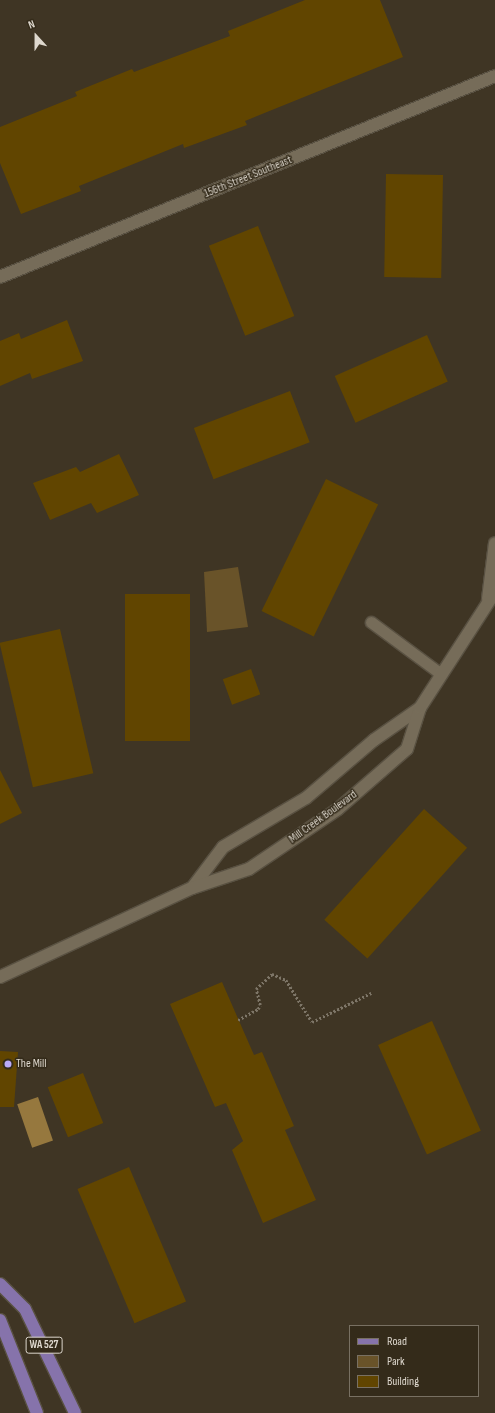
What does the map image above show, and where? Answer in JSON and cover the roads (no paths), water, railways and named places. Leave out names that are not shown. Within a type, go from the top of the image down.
[{"type":"main road","name":"WA 527","points":[[0,1284],[25,1309],[59,1374],[76,1413]]},
{"type":"main road","name":"WA 527","points":[[0,1320],[37,1413]]},
{"type":"street","name":"156th Street Southeast","points":[[0,277],[495,76]]},
{"type":"street","name":"Mill Creek Boulevard","points":[[0,977],[192,888],[249,869],[338,809],[407,749],[420,708],[492,596],[495,543]]},
{"type":"street","name":"Mill Creek Boulevard","points":[[192,888],[223,847],[306,798],[374,740],[420,708]]},
{"type":"lane","points":[[371,622],[441,674]]},
{"type":"place","name":"The Mill","points":[[8,1064]]}]
